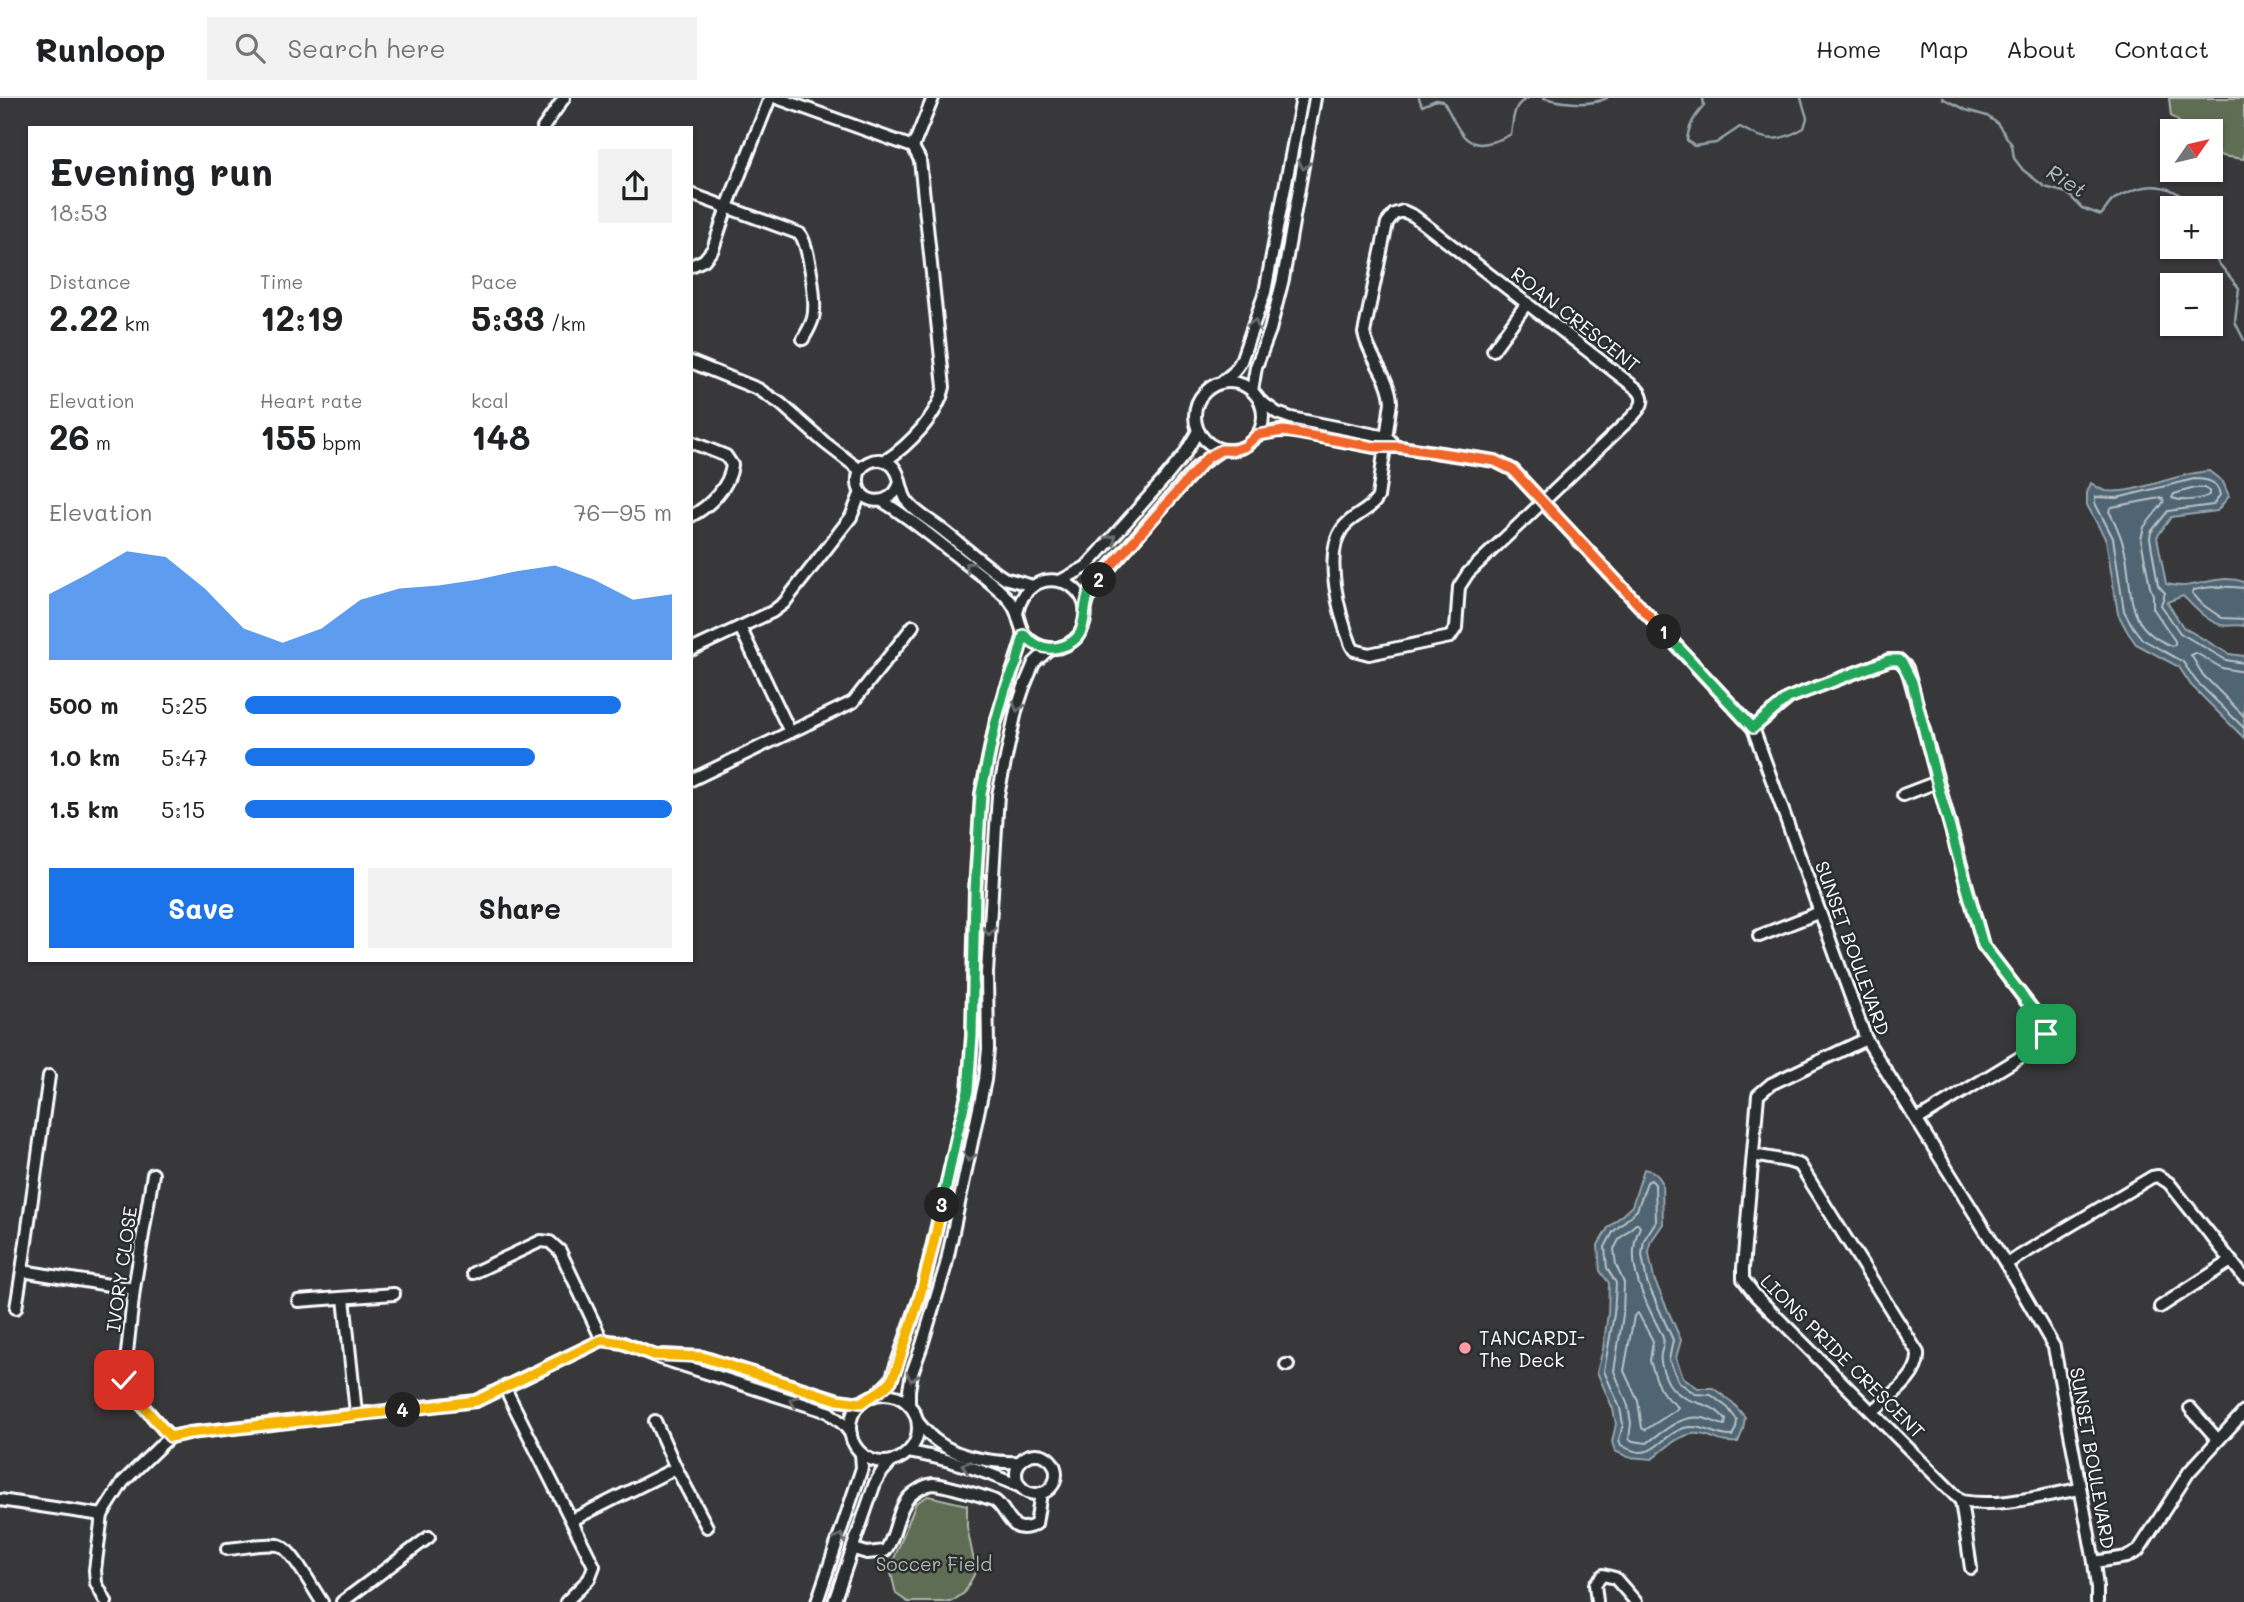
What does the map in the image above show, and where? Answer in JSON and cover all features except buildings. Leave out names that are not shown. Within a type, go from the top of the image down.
[{"type":"street","points":[[544,126],[564,98]]},
{"type":"street","points":[[693,265],[710,255],[770,98]]},
{"type":"street","points":[[777,98],[913,147],[920,160],[944,387],[941,399],[905,447],[885,461]]},
{"type":"street","points":[[913,147],[933,98]]},
{"type":"street","points":[[1302,98],[1265,292],[1241,361],[1234,372],[1202,393],[1196,403],[1194,415],[1198,431],[1210,445],[1221,450],[1244,447],[1257,435],[1262,421],[1262,410],[1256,396],[1256,367],[1270,330],[1283,279],[1315,98]]},
{"type":"street","points":[[693,195],[794,230],[803,239],[807,247],[814,314],[803,339]]},
{"type":"street","name":"ROAN CRESCENT","points":[[1403,211],[1414,216],[1527,303],[1637,389],[1643,397],[1640,410],[1462,580],[1457,600],[1456,628],[1450,637],[1368,654],[1360,653],[1354,650],[1348,637],[1336,586],[1334,562],[1340,531],[1374,504],[1378,497],[1391,393],[1364,333],[1387,223],[1394,214],[1403,211]]},
{"type":"street","points":[[1493,350],[1527,303]]},
{"type":"street","points":[[693,363],[758,389],[781,404],[860,470]]},
{"type":"street","points":[[1222,382],[1243,385],[1281,415],[1339,428],[1385,443]]},
{"type":"street","points":[[1338,440],[1339,428]]},
{"type":"street","points":[[1060,582],[1079,572],[1098,554],[1184,455],[1198,431]]},
{"type":"street","points":[[1257,435],[1284,431],[1338,440],[1385,443]]},
{"type":"street","name":"SUNSET BOULEVARD","points":[[1385,443],[1495,461],[1513,470],[1753,728],[1866,1039],[2052,1340],[2058,1356],[2094,1562],[2097,1602]]},
{"type":"street","points":[[693,444],[726,456],[732,465],[730,476],[721,489],[705,508],[693,515]]},
{"type":"street","points":[[850,517],[894,495],[905,447]]},
{"type":"street","points":[[1085,609],[1092,587],[1197,467],[1221,450]]},
{"type":"street","points":[[1017,613],[998,589],[945,540],[910,504],[896,469],[885,461],[873,460],[860,470],[858,479],[861,492],[867,498],[879,501],[902,514],[945,540],[1004,578],[1033,586]]},
{"type":"street","points":[[693,649],[772,612],[784,603],[850,517],[861,492]]},
{"type":"street","points":[[1045,580],[1060,582],[1075,590],[1082,598],[1085,620],[1076,639],[1067,645],[1050,648],[1033,643],[1024,635],[1017,613],[1019,602],[1033,586],[1045,580]]},
{"type":"street","points":[[693,779],[853,702],[913,626]]},
{"type":"street","points":[[740,627],[790,732]]},
{"type":"street","points":[[877,1394],[891,1380],[922,1292],[968,1091],[981,794],[995,725],[1024,635]]},
{"type":"street","points":[[909,1405],[912,1373],[946,1265],[985,1080],[991,878],[1001,774],[1016,711],[1028,675],[1034,663],[1050,648]]},
{"type":"street","points":[[1753,728],[1788,698],[1889,660],[1899,660],[1907,668],[1983,945],[2040,1019],[2046,1034],[2037,1047],[1917,1120]]},
{"type":"street","points":[[1903,795],[1937,782]]},
{"type":"street","points":[[1759,936],[1820,912]]},
{"type":"street","name":"LIONS PRIDE CRESCENT","points":[[1866,1039],[1761,1091],[1755,1105],[1743,1279],[1755,1295],[1961,1501]]},
{"type":"street","points":[[16,1308],[49,1076]]},
{"type":"street","points":[[1753,1155],[1800,1166],[1918,1353],[1919,1362],[1914,1371],[1872,1411]]},
{"type":"street","name":"IVORY CLOSE","points":[[153,1174],[134,1289],[124,1380],[130,1391],[170,1437]]},
{"type":"street","points":[[2006,1264],[2151,1177],[2158,1176],[2174,1189],[2244,1277]]},
{"type":"street","points":[[473,1273],[541,1241],[550,1242],[559,1251],[602,1340]]},
{"type":"street","points":[[2160,1307],[2231,1261]]},
{"type":"street","points":[[22,1271],[134,1289]]},
{"type":"street","points":[[298,1301],[394,1294]]},
{"type":"street","points":[[344,1298],[356,1413]]},
{"type":"street","points":[[106,1602],[99,1592],[95,1570],[102,1515],[131,1473],[170,1437],[356,1413],[476,1401],[602,1340],[623,1343],[711,1375],[828,1412],[851,1434]]},
{"type":"street","points":[[653,1355],[693,1355],[716,1360],[838,1400],[861,1403]]},
{"type":"street","points":[[711,1375],[716,1360]]},
{"type":"street","points":[[745,1385],[749,1371]]},
{"type":"street","points":[[505,1388],[594,1566],[589,1579],[566,1602]]},
{"type":"street","points":[[918,1422],[915,1443],[908,1452],[892,1461],[876,1461],[861,1453],[849,1426],[852,1415],[867,1397],[888,1393],[899,1396],[909,1405],[918,1422],[934,1440],[950,1449],[986,1460],[1020,1462]]},
{"type":"street","points":[[2190,1408],[2218,1440]]},
{"type":"street","points":[[2094,1562],[2127,1557],[2138,1551],[2189,1472],[2244,1412]]},
{"type":"street","points":[[655,1421],[707,1527]]},
{"type":"street","points":[[908,1452],[936,1456],[997,1477],[1028,1492],[1041,1493],[1052,1485],[1055,1479],[1056,1473],[1051,1461],[1046,1457],[1028,1455],[1016,1469],[1021,1487]]},
{"type":"street","points":[[817,1602],[862,1468],[861,1453]]},
{"type":"street","points":[[834,1602],[875,1483],[892,1461]]},
{"type":"street","points":[[572,1520],[676,1468]]},
{"type":"street","points":[[854,1549],[867,1553],[885,1551],[905,1502],[927,1485],[944,1486],[992,1500],[999,1504],[1015,1526],[1020,1528],[1036,1524],[1041,1493]]},
{"type":"street","points":[[1971,1568],[1961,1501],[1997,1504],[2080,1489]]},
{"type":"street","points":[[0,1500],[102,1515]]},
{"type":"street","points":[[342,1602],[429,1536]]},
{"type":"street","points":[[227,1549],[275,1545],[285,1548],[322,1602]]},
{"type":"street","points":[[1597,1602],[1595,1584],[1603,1575],[1615,1578],[1636,1602]]},
{"type":"green space","points":[[2169,98],[2244,98],[2244,159],[2223,156],[2223,119],[2175,119],[2171,116]]},
{"type":"green space","name":"Soccer Field","points":[[928,1496],[967,1505],[967,1527],[976,1571],[964,1593],[951,1602],[908,1602],[896,1594],[890,1569],[916,1503]]},
{"type":"water","points":[[2209,471],[2223,482],[2229,496],[2217,511],[2171,517],[2157,537],[2166,584],[2183,586],[2228,579],[2244,582],[2244,626],[2223,626],[2215,623],[2183,596],[2167,602],[2183,627],[2229,654],[2244,656],[2244,738],[2191,685],[2179,667],[2136,644],[2127,631],[2118,614],[2106,540],[2087,505],[2087,493],[2091,483],[2104,490],[2129,490]]},
{"type":"water","points":[[1644,1169],[1655,1173],[1662,1182],[1663,1224],[1650,1243],[1649,1254],[1654,1279],[1681,1340],[1676,1358],[1683,1377],[1698,1388],[1713,1388],[1733,1403],[1745,1417],[1738,1442],[1726,1442],[1705,1435],[1687,1435],[1652,1459],[1628,1457],[1615,1451],[1612,1442],[1616,1424],[1613,1409],[1597,1372],[1608,1313],[1609,1283],[1600,1271],[1598,1245],[1608,1228],[1632,1206]]},
{"type":"waterway","name":"Riet","points":[[1419,98],[1422,106],[1436,100],[1443,101],[1466,139],[1481,144],[1511,134],[1516,108],[1528,98]]},
{"type":"waterway","name":"Riet","points":[[1544,98],[1568,103],[1607,98]]},
{"type":"waterway","name":"Riet","points":[[1703,98],[1704,106],[1692,121],[1687,140],[1694,146],[1716,143],[1740,127],[1757,136],[1772,139],[1795,133],[1804,128],[1807,118],[1801,98]]},
{"type":"waterway","name":"Riet","points":[[1942,98],[1966,110],[1987,116],[1997,123],[2012,145],[2014,158],[2023,170],[2045,187],[2067,193],[2082,208],[2101,215],[2117,198],[2145,187],[2163,187],[2181,196]]},
{"type":"waterway","name":"Riet","points":[[2215,259],[2239,288],[2235,322],[2244,340]]},
{"type":"place","name":"TANCARDI- The Deck","points":[[1465,1348]]},
{"type":"route","points":[[124,1380],[130,1391],[170,1437],[356,1413],[476,1401],[602,1340],[623,1343],[653,1355],[693,1355],[716,1360],[838,1400],[861,1403],[867,1397],[877,1394],[891,1380],[922,1292],[968,1091],[981,794],[995,725],[1024,635],[1044,648],[1067,645],[1076,639],[1082,630],[1088,594],[1092,587],[1197,467],[1221,450],[1244,447],[1257,435],[1277,431],[1384,449],[1400,447],[1495,461],[1505,465],[1513,470],[1753,728],[1788,698],[1889,660],[1899,660],[1907,668],[1912,682],[1979,937],[1989,955],[2045,1026],[2046,1034]]}]
